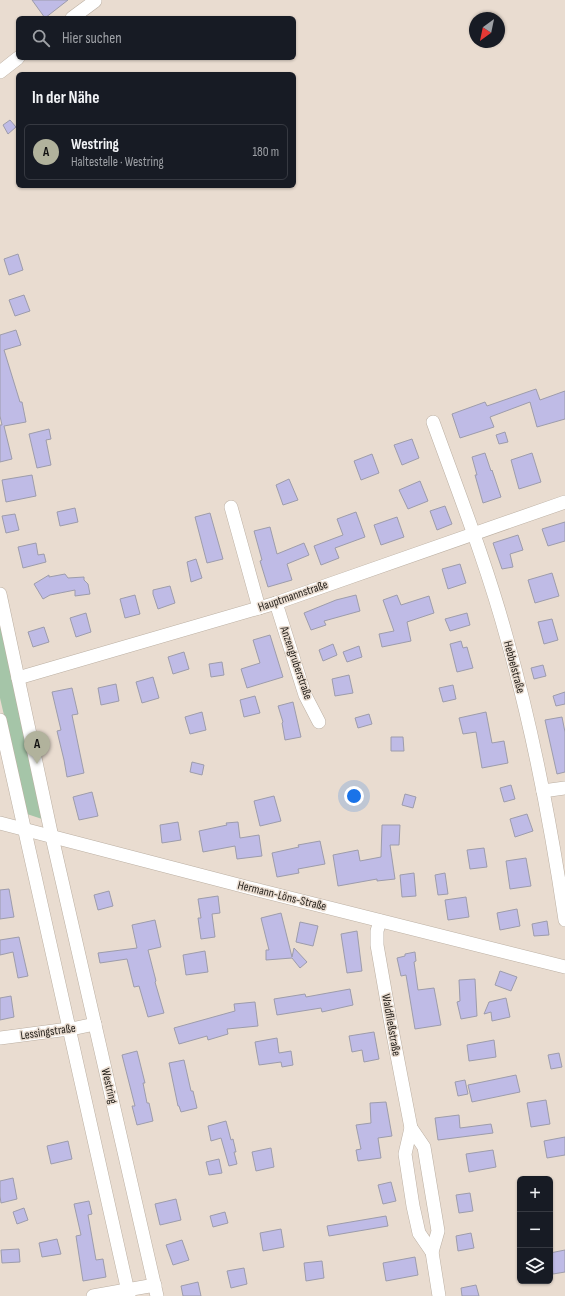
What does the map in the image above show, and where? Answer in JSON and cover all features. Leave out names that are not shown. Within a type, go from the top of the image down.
[{"type":"street","points":[[75,16],[95,1]]},
{"type":"street","points":[[0,72],[16,60]]},
{"type":"street","name":"Hebbelstraße","points":[[433,422],[494,594],[507,639],[528,719],[544,791],[565,920]]},
{"type":"street","name":"Hauptmannstraße","points":[[18,678],[276,603],[565,502]]},
{"type":"street","points":[[231,507],[259,608]]},
{"type":"street","name":"Westring","points":[[0,594],[52,837],[156,1291]]},
{"type":"street","name":"Anzengruberstraße","points":[[276,603],[305,696],[319,722]]},
{"type":"street","points":[[0,720],[128,1293]]},
{"type":"street","points":[[544,791],[565,788]]},
{"type":"street","name":"Hermann-Löns-Straße","points":[[0,823],[565,968]]},
{"type":"street","name":"Waldfließstraße","points":[[380,921],[377,931],[377,945],[411,1128],[405,1154],[412,1199],[419,1233],[432,1252]]},
{"type":"street","name":"Lessingstraße","points":[[0,1038],[95,1024]]},
{"type":"street","name":"Waldfließstraße","points":[[411,1128],[424,1147],[438,1231],[432,1252],[439,1296]]},
{"type":"street","points":[[93,1296],[156,1291]]},
{"type":"green space","points":[[0,623],[42,819],[27,814],[0,698]]},
{"type":"building","points":[[32,0],[68,0],[48,16],[44,16]]},
{"type":"building","points":[[10,120],[16,127],[8,134],[3,125]]},
{"type":"building","points":[[18,254],[23,270],[9,275],[4,259]]},
{"type":"building","points":[[24,295],[30,311],[15,316],[9,300]]},
{"type":"building","points":[[16,330],[21,345],[4,350],[20,402],[22,402],[26,422],[4,426],[12,459],[0,462],[0,425],[2,425],[0,416],[0,335]]},
{"type":"building","points":[[536,389],[540,400],[565,391],[565,419],[537,427],[530,402],[490,417],[494,427],[460,438],[452,414],[485,402],[487,406]]},
{"type":"building","points":[[49,429],[51,439],[46,440],[51,465],[37,468],[29,434]]},
{"type":"building","points":[[505,432],[508,442],[499,444],[496,435]]},
{"type":"building","points":[[412,439],[419,458],[402,465],[394,445]]},
{"type":"building","points":[[485,453],[501,497],[483,503],[475,475],[477,475],[472,457]]},
{"type":"building","points":[[532,453],[541,482],[519,489],[511,460]]},
{"type":"building","points":[[372,454],[379,473],[361,480],[354,461]]},
{"type":"building","points":[[32,475],[36,496],[6,502],[2,480]]},
{"type":"building","points":[[289,479],[298,500],[283,505],[276,485]]},
{"type":"building","points":[[420,481],[428,501],[408,509],[399,490]]},
{"type":"building","points":[[445,506],[452,524],[437,530],[430,511]]},
{"type":"building","points":[[75,508],[78,522],[60,526],[57,512]]},
{"type":"building","points":[[356,512],[365,537],[335,548],[339,558],[321,565],[314,546],[343,535],[337,519]]},
{"type":"building","points":[[210,513],[223,559],[207,563],[195,517]]},
{"type":"building","points":[[15,514],[19,530],[6,533],[2,516]]},
{"type":"building","points":[[397,517],[404,537],[381,545],[374,525]]},
{"type":"building","points":[[565,522],[565,541],[548,546],[542,529]]},
{"type":"building","points":[[270,527],[277,554],[304,543],[309,555],[287,564],[292,580],[268,587],[260,561],[262,560],[254,531]]},
{"type":"building","points":[[518,535],[523,550],[510,554],[513,567],[502,569],[493,543]]},
{"type":"building","points":[[36,543],[38,555],[44,554],[46,562],[23,568],[18,547]]},
{"type":"building","points":[[196,559],[202,578],[191,582],[187,562]]},
{"type":"building","points":[[460,564],[466,583],[448,589],[442,569]]},
{"type":"building","points":[[552,573],[559,596],[535,603],[528,580]]},
{"type":"building","points":[[65,574],[68,578],[84,577],[84,580],[88,584],[90,594],[75,596],[75,590],[50,595],[43,599],[34,584],[49,575],[49,577]]},
{"type":"building","points":[[170,586],[175,603],[158,609],[153,590]]},
{"type":"building","points":[[135,595],[140,614],[125,618],[120,599]]},
{"type":"building","points":[[356,595],[360,611],[324,621],[326,625],[311,630],[304,613],[336,600]]},
{"type":"building","points":[[397,595],[401,605],[429,596],[434,613],[407,622],[411,641],[382,647],[379,634],[394,631],[383,600]]},
{"type":"building","points":[[86,613],[91,632],[76,637],[70,618]]},
{"type":"building","points":[[467,613],[470,625],[450,631],[445,619]]},
{"type":"building","points":[[552,619],[558,640],[544,644],[538,622]]},
{"type":"building","points":[[44,627],[49,642],[33,647],[28,632]]},
{"type":"building","points":[[270,635],[283,677],[247,688],[241,669],[260,663],[253,640]]},
{"type":"building","points":[[461,641],[463,648],[467,647],[473,668],[457,672],[450,644]]},
{"type":"building","points":[[333,644],[337,655],[323,661],[319,650]]},
{"type":"building","points":[[359,646],[362,657],[347,662],[343,652]]},
{"type":"building","points":[[184,652],[189,669],[173,674],[168,657]]},
{"type":"building","points":[[222,662],[224,675],[211,677],[209,664]]},
{"type":"building","points":[[543,665],[546,676],[534,679],[531,668]]},
{"type":"building","points":[[349,675],[353,693],[335,696],[332,679]]},
{"type":"building","points":[[153,677],[159,698],[142,703],[136,682]]},
{"type":"building","points":[[116,684],[119,701],[101,705],[98,688]]},
{"type":"building","points":[[453,685],[456,699],[443,702],[439,688]]},
{"type":"building","points":[[72,688],[78,714],[72,715],[84,773],[67,777],[57,731],[61,730],[52,692]]},
{"type":"building","points":[[565,692],[565,704],[556,706],[553,696]]},
{"type":"building","points":[[255,696],[260,713],[244,717],[240,700]]},
{"type":"building","points":[[293,702],[301,737],[285,740],[283,722],[278,706]]},
{"type":"building","points":[[202,712],[206,730],[190,734],[185,717]]},
{"type":"building","points":[[486,712],[492,743],[504,741],[508,763],[482,768],[476,732],[463,734],[459,718]]},
{"type":"building","points":[[369,714],[372,724],[358,728],[355,718]]},
{"type":"building","points":[[562,717],[565,732],[565,772],[557,774],[545,720]]},
{"type":"building","points":[[391,737],[403,737],[404,751],[391,751]]},
{"type":"building","points":[[192,762],[204,765],[202,775],[190,772]]},
{"type":"building","points":[[511,785],[515,799],[504,802],[500,788]]},
{"type":"building","points":[[92,792],[98,816],[79,820],[73,797]]},
{"type":"building","points":[[405,794],[416,797],[413,808],[402,805]]},
{"type":"building","points":[[274,796],[281,821],[260,826],[254,801]]},
{"type":"building","points":[[527,814],[533,831],[515,837],[510,819]]},
{"type":"building","points":[[178,822],[181,840],[162,843],[160,825]]},
{"type":"building","points":[[238,822],[240,838],[259,835],[262,856],[237,859],[235,846],[203,852],[199,831],[227,825],[226,823]]},
{"type":"building","points":[[382,825],[400,825],[399,845],[390,845],[395,879],[377,881],[377,879],[338,886],[333,855],[358,850],[360,861],[381,857]]},
{"type":"building","points":[[320,841],[325,864],[298,869],[299,873],[277,877],[272,853],[299,847],[298,845]]},
{"type":"building","points":[[484,848],[487,867],[470,869],[467,850]]},
{"type":"building","points":[[526,858],[531,886],[510,889],[506,861]]},
{"type":"building","points":[[414,873],[416,896],[402,897],[400,875]]},
{"type":"building","points":[[445,873],[448,894],[438,895],[435,875]]},
{"type":"building","points":[[9,889],[14,917],[0,919],[0,890]]},
{"type":"building","points":[[109,891],[113,906],[98,910],[94,895]]},
{"type":"building","points":[[218,896],[220,913],[212,914],[215,937],[201,939],[198,918],[201,918],[198,899]]},
{"type":"building","points":[[466,897],[469,917],[448,920],[445,900]]},
{"type":"building","points":[[517,909],[520,926],[500,930],[497,913]]},
{"type":"building","points":[[281,913],[292,957],[294,948],[307,962],[300,968],[292,958],[266,960],[266,950],[269,950],[261,918]]},
{"type":"building","points":[[155,920],[161,947],[148,950],[164,1013],[148,1017],[139,986],[134,987],[127,959],[100,963],[98,953],[137,948],[132,925]]},
{"type":"building","points":[[547,921],[549,935],[534,936],[532,924]]},
{"type":"building","points":[[300,922],[318,926],[313,946],[296,942]]},
{"type":"building","points":[[357,931],[362,971],[347,973],[341,934]]},
{"type":"building","points":[[19,937],[28,976],[18,978],[13,952],[0,955],[0,940]]},
{"type":"building","points":[[205,951],[208,972],[186,975],[183,955]]},
{"type":"building","points":[[415,952],[416,961],[414,962],[418,990],[434,988],[441,1025],[415,1029],[406,975],[401,976],[397,958],[405,956],[405,954]]},
{"type":"building","points":[[500,971],[517,977],[511,991],[495,985]]},
{"type":"building","points":[[475,979],[477,1016],[461,1019],[457,1002],[460,1001],[459,980]]},
{"type":"building","points":[[350,989],[353,1005],[322,1012],[321,1008],[277,1015],[274,999],[305,994],[306,997]]},
{"type":"building","points":[[11,996],[14,1017],[0,1020],[0,998]]},
{"type":"building","points":[[506,998],[510,1017],[492,1021],[491,1012],[484,1014],[489,1002]]},
{"type":"building","points":[[255,1002],[258,1026],[227,1029],[228,1034],[208,1040],[207,1036],[179,1044],[174,1028],[235,1011],[234,1004]]},
{"type":"building","points":[[374,1032],[379,1059],[364,1062],[362,1050],[352,1052],[349,1036]]},
{"type":"building","points":[[277,1038],[279,1053],[291,1051],[293,1065],[282,1067],[281,1062],[259,1065],[255,1042]]},
{"type":"building","points":[[494,1040],[496,1057],[469,1061],[467,1045]]},
{"type":"building","points":[[137,1051],[145,1083],[143,1083],[147,1103],[149,1103],[153,1121],[137,1125],[132,1106],[135,1106],[122,1055]]},
{"type":"building","points":[[559,1053],[562,1067],[551,1069],[548,1055]]},
{"type":"building","points":[[184,1060],[191,1091],[193,1091],[197,1108],[181,1112],[178,1106],[169,1063]]},
{"type":"building","points":[[516,1075],[520,1092],[472,1102],[468,1085]]},
{"type":"building","points":[[465,1080],[468,1094],[458,1096],[455,1082]]},
{"type":"building","points":[[546,1100],[550,1124],[531,1127],[527,1103]]},
{"type":"building","points":[[386,1102],[392,1136],[378,1138],[381,1158],[358,1161],[356,1150],[361,1149],[356,1125],[371,1123],[370,1103]]},
{"type":"building","points":[[459,1115],[460,1128],[491,1124],[493,1133],[438,1140],[435,1118]]},
{"type":"building","points":[[226,1121],[231,1140],[233,1139],[237,1164],[229,1166],[221,1138],[211,1141],[208,1126]]},
{"type":"building","points":[[565,1137],[565,1155],[547,1158],[544,1141]]},
{"type":"building","points":[[68,1141],[72,1159],[51,1164],[47,1146]]},
{"type":"building","points":[[271,1148],[274,1167],[256,1171],[252,1152]]},
{"type":"building","points":[[493,1150],[496,1167],[469,1172],[466,1154]]},
{"type":"building","points":[[219,1159],[222,1173],[209,1175],[206,1162]]},
{"type":"building","points":[[13,1178],[17,1199],[1,1203],[0,1181]]},
{"type":"building","points":[[391,1182],[396,1201],[383,1204],[378,1185]]},
{"type":"building","points":[[470,1193],[473,1211],[459,1213],[456,1195]]},
{"type":"building","points":[[176,1199],[181,1220],[160,1225],[155,1204]]},
{"type":"building","points":[[89,1201],[92,1214],[88,1215],[96,1260],[103,1259],[106,1277],[83,1281],[76,1236],[81,1235],[74,1204]]},
{"type":"building","points":[[24,1208],[28,1220],[17,1224],[13,1212]]},
{"type":"building","points":[[225,1212],[228,1223],[213,1227],[210,1216]]},
{"type":"building","points":[[386,1216],[388,1226],[329,1236],[327,1226]]},
{"type":"building","points":[[281,1229],[284,1247],[263,1251],[260,1233]]},
{"type":"building","points":[[471,1233],[474,1248],[458,1251],[456,1236]]},
{"type":"building","points":[[57,1239],[61,1254],[42,1257],[39,1243]]},
{"type":"building","points":[[182,1240],[189,1260],[173,1265],[166,1245]]},
{"type":"building","points":[[19,1249],[20,1262],[2,1263],[1,1250]]},
{"type":"building","points":[[565,1250],[565,1272],[553,1274],[553,1252]]},
{"type":"building","points":[[415,1257],[418,1275],[386,1281],[383,1263]]},
{"type":"building","points":[[322,1261],[324,1278],[306,1281],[304,1263]]},
{"type":"building","points":[[244,1268],[247,1284],[231,1288],[227,1271]]},
{"type":"building","points":[[198,1282],[201,1296],[183,1296],[181,1286]]},
{"type":"building","points":[[476,1285],[479,1296],[462,1296],[461,1288]]},
{"type":"place","name":"Westring","points":[[37,764]]}]
